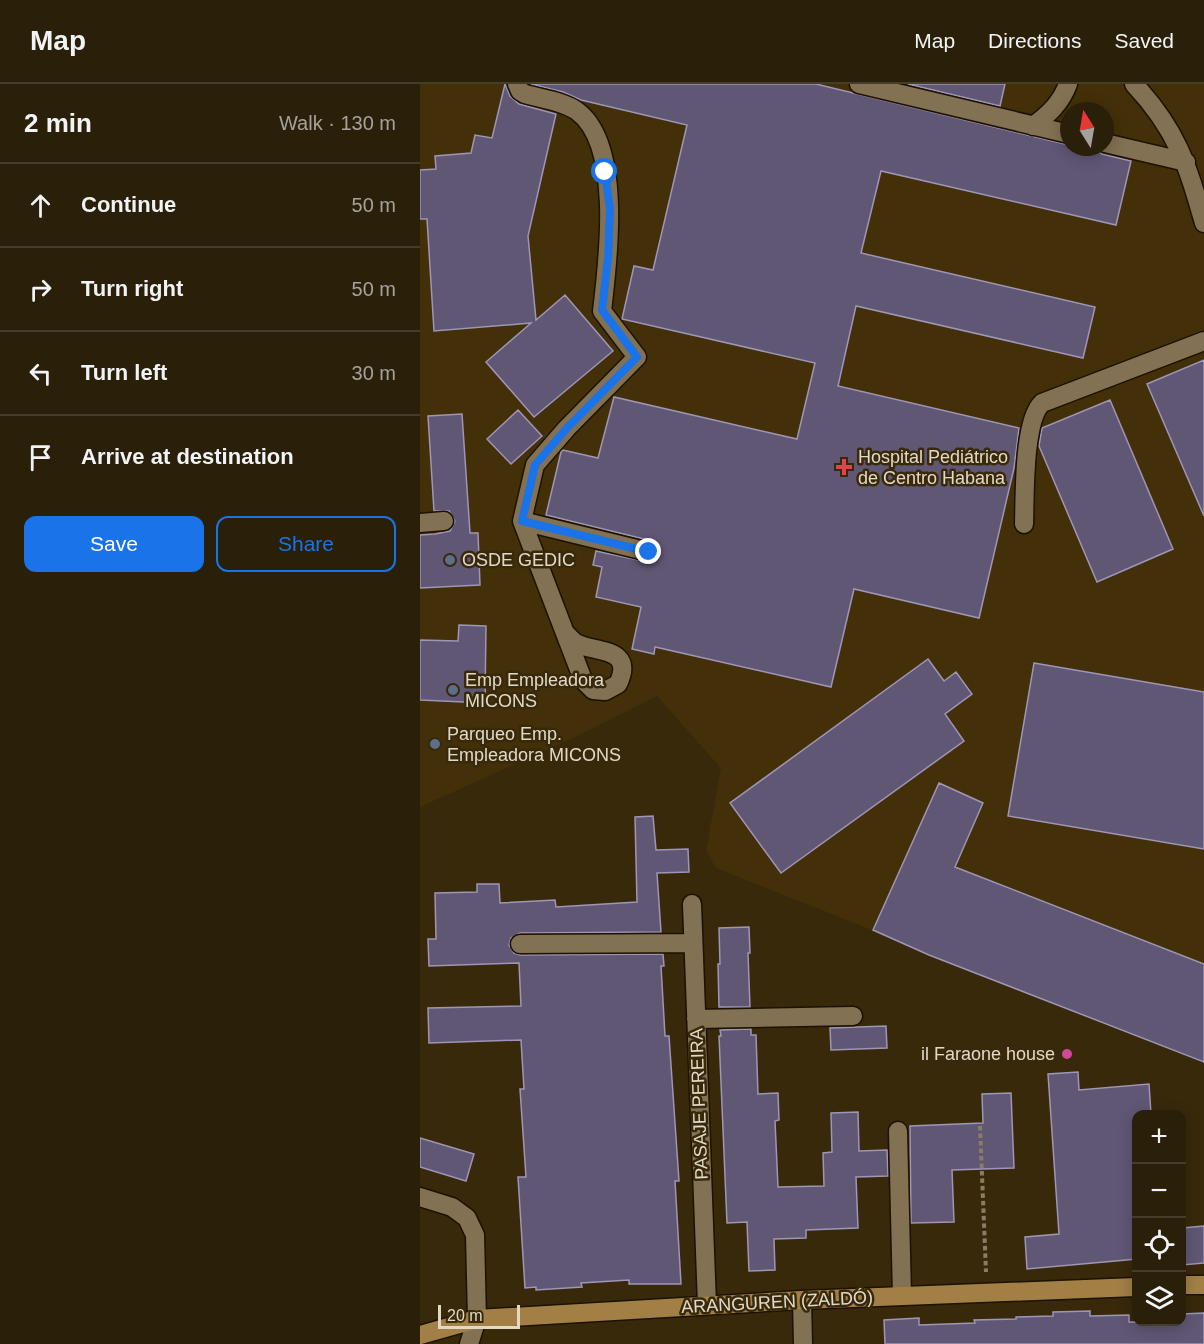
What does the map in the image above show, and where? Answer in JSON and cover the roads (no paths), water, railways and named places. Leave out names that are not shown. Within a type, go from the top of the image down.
[{"type":"main road","points":[[1186,1285],[1204,1284]]},
{"type":"main road","name":"ARANGUREN (ZALDÓ)","points":[[420,1335],[477,1319],[802,1300],[1132,1287]]},
{"type":"street","points":[[517,84],[520,91],[525,94],[565,105],[576,111],[598,137],[610,209],[608,258],[602,310],[637,357],[567,428],[535,465],[522,521],[565,633]]},
{"type":"street","points":[[859,84],[1060,132]]},
{"type":"street","points":[[1033,126],[1054,109],[1068,84]]},
{"type":"street","points":[[1134,84],[1162,117],[1186,162],[1204,223]]},
{"type":"street","points":[[1114,145],[1186,162]]},
{"type":"street","points":[[1024,524],[1029,432],[1037,408],[1042,403],[1204,341]]},
{"type":"street","points":[[420,523],[444,521]]},
{"type":"street","points":[[522,521],[649,552]]},
{"type":"street","name":"PASAJE PEREIRA","points":[[692,904],[707,1305]]},
{"type":"street","points":[[520,944],[693,943]]},
{"type":"street","points":[[696,1019],[853,1016]]},
{"type":"street","points":[[898,1131],[902,1296]]},
{"type":"street","points":[[420,1197],[452,1207],[467,1218],[475,1235],[477,1319],[469,1344]]},
{"type":"street","points":[[802,1300],[803,1344]]},
{"type":"place","name":"Hospital Pediátrico de Centro Habana","points":[[844,467]]},
{"type":"place","name":"OSDE GEDIC","points":[[450,560]]},
{"type":"place","name":"Emp Empleadora MICONS","points":[[453,690]]},
{"type":"place","name":"Parqueo Emp. Empleadora MICONS","points":[[435,744]]},
{"type":"place","name":"il Faraone house","points":[[1067,1054]]}]
